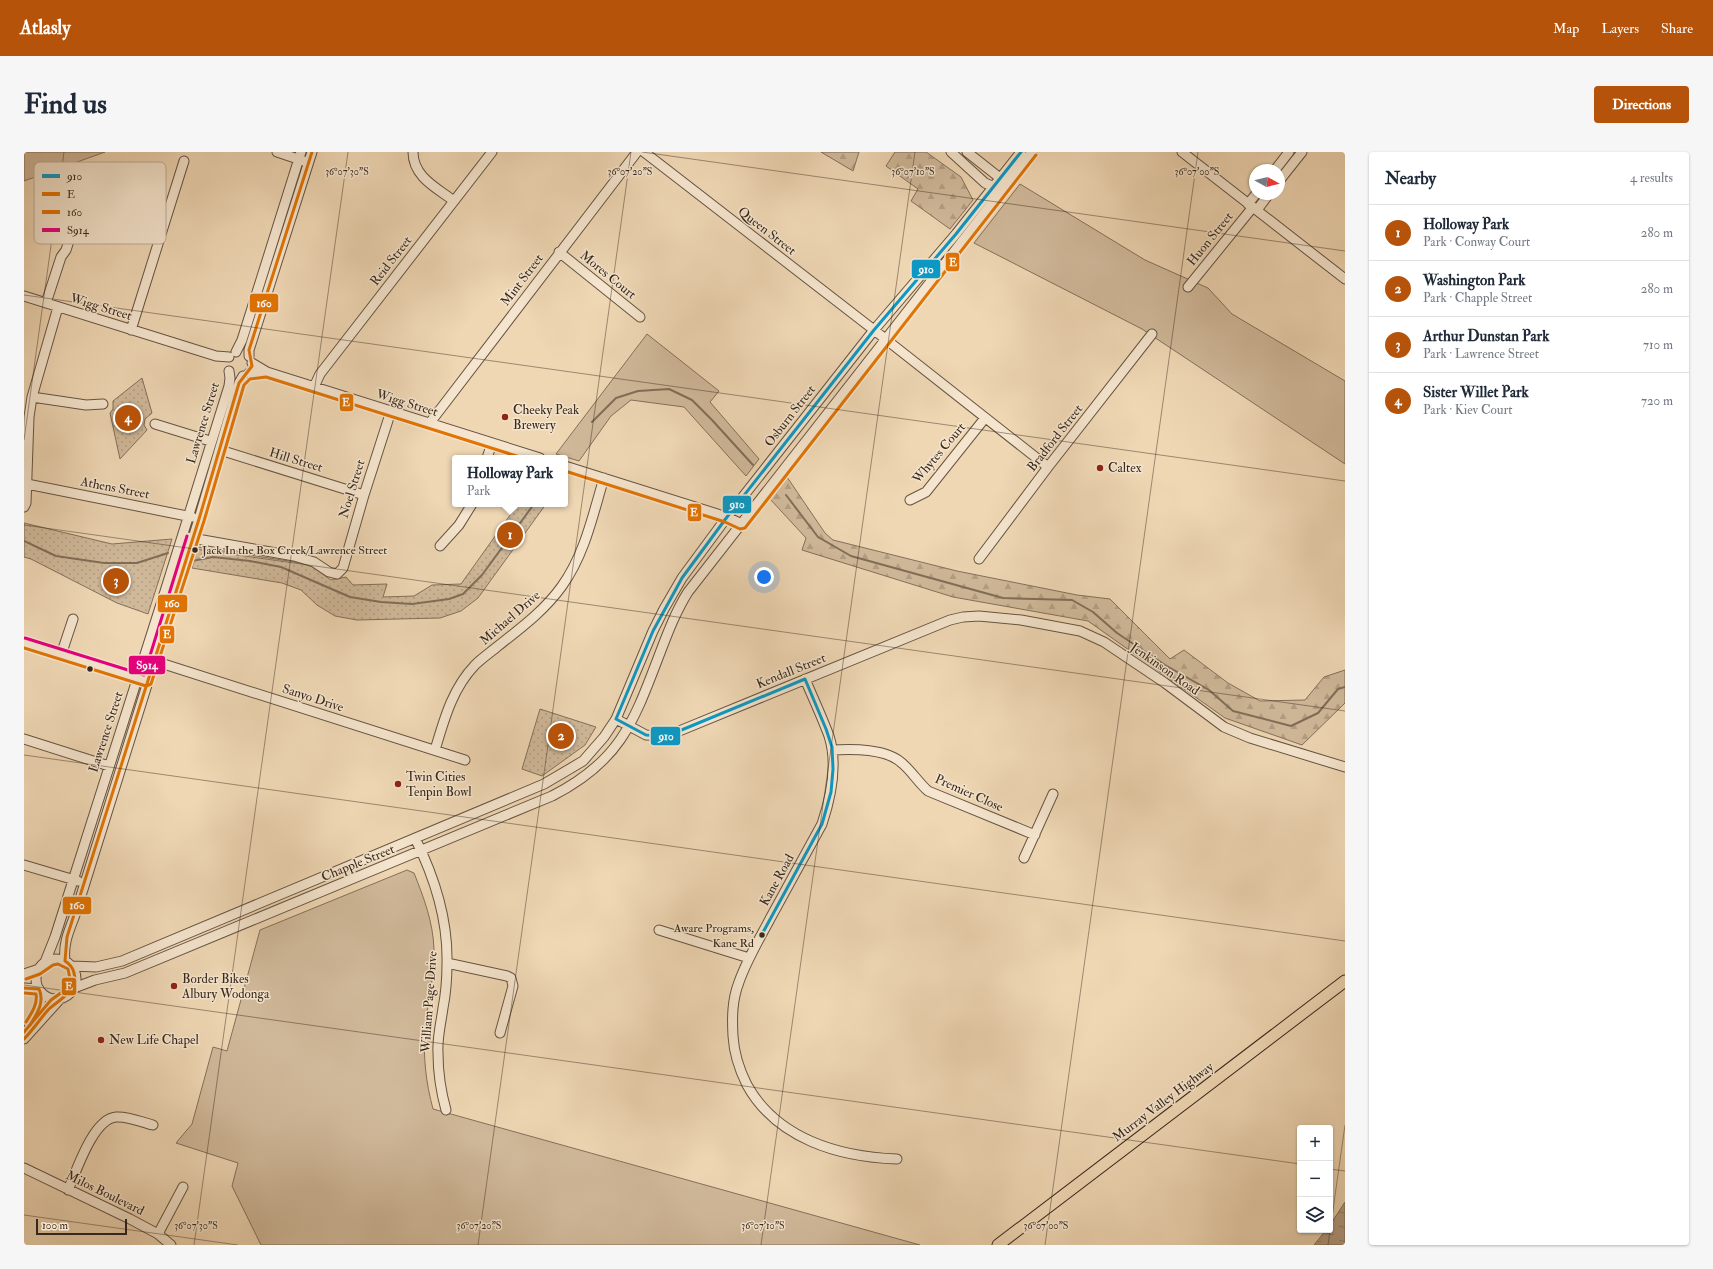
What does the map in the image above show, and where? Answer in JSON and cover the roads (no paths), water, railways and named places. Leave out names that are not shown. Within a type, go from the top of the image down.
[{"type":"main road","name":"Murray Valley Highway","points":[[998,1245],[1345,981]]},
{"type":"street","points":[[277,152],[300,156],[309,162]]},
{"type":"street","points":[[250,359],[250,350],[312,152]]},
{"type":"street","points":[[413,152],[414,164],[418,172],[426,180],[454,201]]},
{"type":"street","name":"Reid Street","points":[[314,387],[320,374],[492,152]]},
{"type":"street","name":"Mint Street","points":[[429,424],[559,252],[637,152]]},
{"type":"street","name":"Queen Street","points":[[644,152],[885,339]]},
{"type":"street","points":[[951,152],[970,170],[992,187],[1004,189]]},
{"type":"street","points":[[967,152],[1000,178],[1004,189]]},
{"type":"street","name":"Osburn Street","points":[[616,719],[664,609],[682,578],[727,516],[874,330],[956,234],[1021,152]]},
{"type":"street","points":[[629,726],[637,712],[667,633],[680,605],[693,586],[1032,152]]},
{"type":"street","points":[[1182,152],[1345,279]]},
{"type":"street","points":[[1285,168],[1295,161],[1302,152]]},
{"type":"street","points":[[1283,164],[1288,153],[1295,161]]},
{"type":"street","name":"Lawrence Street","points":[[42,965],[73,880],[182,537],[210,441],[229,386],[230,362],[240,346],[300,156]]},
{"type":"street","points":[[166,218],[184,161]]},
{"type":"street","name":"Huon Street","points":[[1253,207],[1255,200]]},
{"type":"street","name":"Huon Street","points":[[1188,287],[1253,207],[1262,200]]},
{"type":"street","points":[[46,303],[61,257],[68,244]]},
{"type":"street","points":[[131,330],[158,244]]},
{"type":"street","name":"Mores Court","points":[[559,252],[640,317]]},
{"type":"street","points":[[268,257],[278,260]]},
{"type":"street","name":"Wigg Street","points":[[24,296],[216,356],[230,362],[243,352],[267,372],[530,455]]},
{"type":"street","points":[[24,507],[26,503],[27,484],[26,439],[32,397],[58,307]]},
{"type":"street","name":"Bradford Street","points":[[979,559],[1048,467],[1152,334]]},
{"type":"street","points":[[885,339],[1048,467]]},
{"type":"street","name":"Lawrence Street","points":[[68,963],[64,943],[199,518],[239,383],[246,374],[250,359]]},
{"type":"street","points":[[230,362],[235,376],[246,374]]},
{"type":"street","name":"Wigg Street","points":[[246,374],[267,372]]},
{"type":"street","points":[[32,397],[86,406],[103,404]]},
{"type":"street","name":"Noel Street","points":[[192,538],[294,556],[314,562],[329,572],[337,574],[342,568],[391,411]]},
{"type":"street","name":"Whytes Court","points":[[910,500],[926,492],[985,418]]},
{"type":"street","points":[[154,424],[210,441]]},
{"type":"street","points":[[488,455],[492,443]]},
{"type":"street","name":"Hill Street","points":[[220,450],[364,495]]},
{"type":"street","points":[[568,467],[727,516],[742,524]]},
{"type":"street","name":"Michael Drive","points":[[435,750],[451,702],[461,683],[475,665],[535,616],[549,602],[563,585],[574,568],[582,548],[604,478]]},
{"type":"street","name":"Athens Street","points":[[27,484],[199,518]]},
{"type":"street","points":[[440,546],[459,525],[470,507]]},
{"type":"street","points":[[182,537],[192,538]]},
{"type":"street","name":"Kendall Street","points":[[616,719],[646,735],[667,736],[963,616]]},
{"type":"street","name":"Jenkinson Road","points":[[963,616],[1020,620],[1060,626],[1086,634],[1104,642],[1153,675],[1224,727],[1250,738],[1345,768]]},
{"type":"street","points":[[61,655],[73,619]]},
{"type":"street","points":[[24,643],[147,681]]},
{"type":"street","name":"Sanyo Drive","points":[[143,658],[465,760]]},
{"type":"street","name":"Kane Road","points":[[805,679],[829,737],[832,750],[832,784],[829,804],[822,824],[749,958],[738,983],[733,1003],[733,1046],[740,1070],[759,1103],[780,1124],[802,1138],[816,1144],[857,1156],[897,1159]]},
{"type":"street","name":"Chapple Street","points":[[68,963],[96,967],[122,961],[544,784],[566,772],[583,760],[594,749],[616,719]]},
{"type":"street","name":"Chapple Street","points":[[74,988],[95,980],[125,973],[552,796],[570,787],[600,764],[616,747],[629,726]]},
{"type":"street","points":[[24,739],[109,766]]},
{"type":"street","name":"Premier Close","points":[[832,750],[852,748],[891,756],[904,764],[920,784],[928,791],[1035,835]]},
{"type":"street","points":[[1024,858],[1053,794]]},
{"type":"street","name":"William Page Drive","points":[[415,838],[442,909],[446,936],[447,963],[444,1006],[438,1053],[446,1110]]},
{"type":"street","points":[[24,865],[84,883]]},
{"type":"street","points":[[658,930],[749,958]]},
{"type":"street","points":[[24,974],[55,959],[68,963],[76,975],[74,988],[61,998],[24,1039]]},
{"type":"street","points":[[447,963],[511,978],[513,986],[500,1033]]},
{"type":"street","points":[[24,1039],[40,1007],[40,990],[36,979],[42,965]]},
{"type":"street","points":[[24,988],[40,990],[48,997],[61,998]]},
{"type":"street","points":[[68,1190],[91,1140],[99,1127],[107,1120],[116,1117],[126,1118],[153,1125]]},
{"type":"street","name":"Milos Boulevard","points":[[24,1168],[130,1219],[158,1234],[171,1245]]},
{"type":"street","points":[[158,1234],[183,1187]]},
{"type":"water","points":[[1345,1202],[1345,1245],[1314,1245],[1324,1233],[1333,1233],[1333,1220]]},
{"type":"waterway","points":[[592,422],[616,398],[638,391],[669,389],[692,400],[753,465]]},
{"type":"waterway","points":[[786,495],[818,537],[851,556],[1003,598],[1072,600],[1093,612],[1117,633],[1165,665],[1209,690],[1233,711],[1291,726],[1318,713],[1338,689],[1345,687]]},
{"type":"waterway","points":[[192,561],[213,557],[250,561],[281,567],[350,597],[381,602],[412,604],[449,599],[463,594],[482,575],[532,507]]},
{"type":"waterway","points":[[24,541],[56,556],[104,563],[137,563],[168,553]]},
{"type":"place","name":"Cheeky Peak Brewery","points":[[505,417]]},
{"type":"place","name":"Sister Willet Park","points":[[128,418]]},
{"type":"place","name":"Caltex","points":[[1100,468]]},
{"type":"place","name":"Holloway Park","points":[[510,535]]},
{"type":"place","name":"Jack In the Box Creek/Lawrence Street","points":[[195,550]]},
{"type":"place","name":"Arthur Dunstan Park","points":[[116,581]]},
{"type":"place","name":"Washington Park","points":[[561,736]]},
{"type":"place","name":"Twin Cities Tenpin Bowl","points":[[398,784]]},
{"type":"place","name":"Aware Programs, Kane Rd","points":[[762,935]]},
{"type":"place","name":"Border Bikes Albury Wodonga","points":[[174,986]]},
{"type":"place","name":"New Life Chapel","points":[[101,1040]]}]
